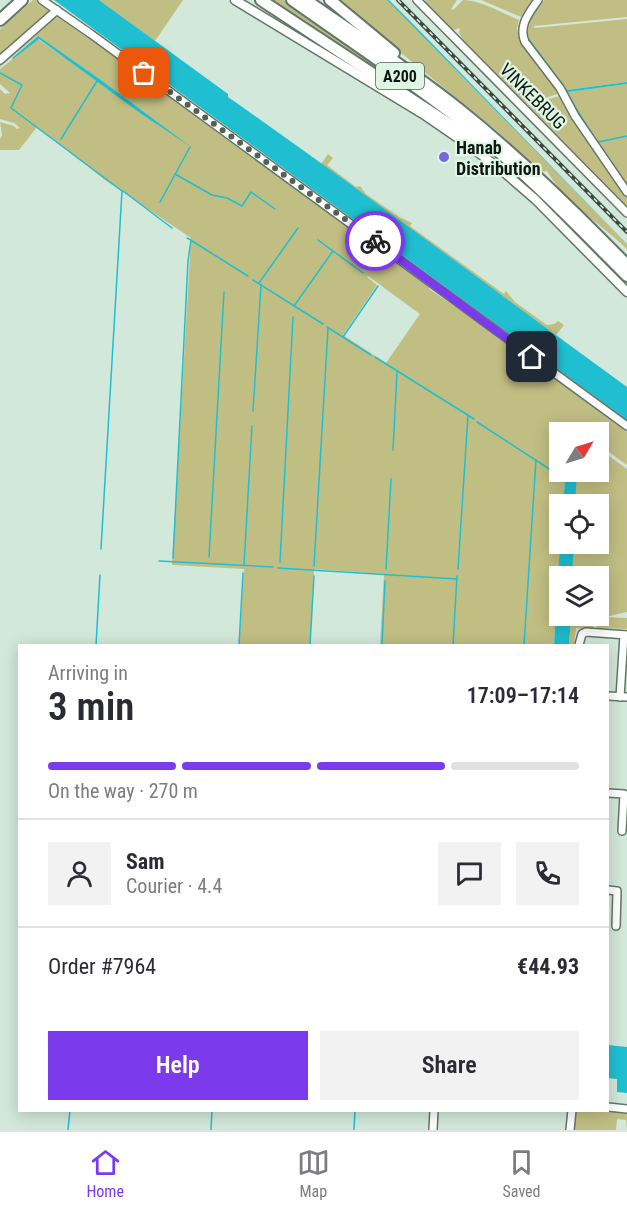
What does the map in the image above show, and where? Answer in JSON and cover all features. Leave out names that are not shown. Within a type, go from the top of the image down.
[{"type":"highway","name":"A200","points":[[261,0],[472,138],[505,157]]},
{"type":"highway","name":"A200","points":[[292,0],[437,103],[505,157],[627,276]]},
{"type":"highway","name":"A200","points":[[306,0],[426,84],[530,169],[627,265]]},
{"type":"highway","name":"A200","points":[[330,0],[402,59],[426,84]]},
{"type":"highway","points":[[0,20],[20,2]]},
{"type":"main road","points":[[236,0],[423,114],[471,147],[535,199],[627,292]]},
{"type":"street","points":[[42,0],[627,426]]},
{"type":"street","name":"VINKEBRUG","points":[[417,0],[627,213]]},
{"type":"street","name":"VINKEBRUG","points":[[538,0],[523,24],[522,33],[528,47],[560,88],[575,116],[627,192]]},
{"type":"street","points":[[0,60],[57,10]]},
{"type":"street","points":[[579,644],[582,634],[594,632],[625,635],[623,697]]},
{"type":"street","points":[[609,793],[624,794],[622,831]]},
{"type":"street","points":[[609,890],[617,891],[616,926]]},
{"type":"street","points":[[609,1107],[627,1109]]},
{"type":"street","points":[[433,1130],[434,1112]]},
{"type":"street","points":[[570,1130],[572,1112]]},
{"type":"shaded area","points":[[33,0],[39,0],[51,10],[51,13],[0,58],[0,29]]},
{"type":"shaded area","points":[[99,0],[183,0],[155,41]]},
{"type":"shaded area","points":[[270,0],[284,0],[400,80],[459,126]]},
{"type":"shaded area","points":[[336,0],[387,0],[627,244],[627,249],[574,203],[547,171],[541,172],[497,131]]},
{"type":"shaded area","points":[[419,0],[424,2],[427,0],[457,0],[451,9],[453,10],[463,0],[470,1],[484,4],[519,20],[517,28],[519,38],[561,93],[526,104],[464,41],[459,33],[460,28],[450,31]]},
{"type":"shaded area","points":[[481,0],[532,0],[521,17]]},
{"type":"shaded area","points":[[544,0],[627,0],[627,17],[534,26],[534,28],[627,19],[627,82],[567,90],[528,37],[527,31],[534,11]]},
{"type":"shaded area","points":[[56,15],[60,15],[429,285],[429,289],[522,352],[528,360],[534,361],[568,388],[603,411],[605,416],[627,432],[627,465],[609,452],[609,422],[549,422],[549,482],[565,482],[564,494],[549,494],[549,554],[559,554],[559,566],[549,566],[549,626],[555,626],[554,644],[380,644],[384,574],[314,569],[310,644],[239,644],[244,569],[172,565],[191,238],[105,180],[37,127],[19,150],[0,150],[2,135],[0,122],[17,129],[20,128],[14,123],[0,119],[0,89],[5,94],[10,93],[0,84],[0,69],[38,39],[97,80],[98,78],[37,36],[0,67],[0,63]],"holes":[[[368,276],[420,314],[386,363],[343,335],[377,285]]]},
{"type":"shaded area","points":[[627,84],[627,184],[580,115],[568,92]]},
{"type":"shaded area","points":[[563,95],[573,120],[627,197],[627,208],[527,105]]},
{"type":"shaded area","points":[[328,154],[333,158],[327,165],[356,187],[360,186],[366,194],[399,217],[412,223],[410,226],[504,294],[506,291],[515,302],[547,325],[558,321],[564,325],[556,335],[321,164]]},
{"type":"shaded area","points":[[609,456],[627,469],[627,612],[609,616],[609,566],[571,566],[572,554],[609,554],[609,494],[573,494],[574,482],[609,482]]},
{"type":"shaded area","points":[[609,617],[627,618],[627,629],[597,628],[597,626],[609,626]]},
{"type":"shaded area","points":[[570,626],[593,626],[593,630],[576,628],[574,644],[569,644]]},
{"type":"shaded area","points":[[627,1111],[627,1130],[626,1120],[617,1119],[616,1130],[572,1130],[575,1112]]},
{"type":"water","points":[[54,0],[99,0],[228,94],[228,97],[627,387],[627,420]]},
{"type":"water","points":[[387,0],[414,25],[627,244]]},
{"type":"water","points":[[38,36],[191,147],[140,113],[39,39],[12,58]]},
{"type":"water","points":[[526,37],[567,90],[627,82],[627,84],[568,92],[627,187],[579,115],[567,92],[536,54]]},
{"type":"water","points":[[565,482],[576,482],[576,494],[564,494]]},
{"type":"water","points":[[559,554],[573,554],[573,566],[559,566]]},
{"type":"water","points":[[555,626],[570,626],[569,644],[554,644]]},
{"type":"water","points":[[609,1045],[627,1047],[627,1093],[617,1092],[617,1079],[609,1078]]},
{"type":"waterway","points":[[0,73],[22,85],[11,108],[122,191],[101,549]]},
{"type":"waterway","points":[[61,139],[97,81]]},
{"type":"waterway","points":[[598,142],[627,136]]},
{"type":"waterway","points":[[160,202],[190,147]]},
{"type":"waterway","points":[[175,174],[212,195],[227,198],[242,206],[251,192],[275,209]]},
{"type":"waterway","points":[[123,191],[172,228]]},
{"type":"waterway","points":[[259,283],[298,228]]},
{"type":"waterway","points":[[173,558],[188,261],[191,240],[187,238]]},
{"type":"waterway","points":[[318,240],[363,273]]},
{"type":"waterway","points":[[192,241],[248,276]]},
{"type":"waterway","points":[[294,306],[333,251]]},
{"type":"waterway","points":[[253,280],[323,324]]},
{"type":"waterway","points":[[253,411],[261,285]]},
{"type":"waterway","points":[[343,337],[378,286]]},
{"type":"waterway","points":[[209,557],[224,292]]},
{"type":"waterway","points":[[280,562],[293,317]]},
{"type":"waterway","points":[[327,327],[371,355]]},
{"type":"waterway","points":[[314,566],[328,328]]},
{"type":"waterway","points":[[375,357],[474,419]]},
{"type":"waterway","points":[[393,450],[397,372]]},
{"type":"waterway","points":[[458,569],[468,415]]},
{"type":"waterway","points":[[477,422],[549,469]]},
{"type":"waterway","points":[[244,565],[252,426]]},
{"type":"waterway","points":[[524,644],[536,460]]},
{"type":"waterway","points":[[386,569],[391,479]]},
{"type":"waterway","points":[[159,561],[273,567]]},
{"type":"waterway","points":[[278,568],[457,579]]},
{"type":"waterway","points":[[239,644],[243,573]]},
{"type":"waterway","points":[[96,644],[100,575]]},
{"type":"waterway","points":[[310,644],[314,576]]},
{"type":"waterway","points":[[453,644],[457,576]]},
{"type":"waterway","points":[[382,644],[385,581]]},
{"type":"waterway","points":[[68,1130],[70,1112]]},
{"type":"waterway","points":[[211,1130],[212,1112]]},
{"type":"waterway","points":[[354,1130],[355,1112]]},
{"type":"railway","points":[[398,0],[627,232]]},
{"type":"way so far","points":[[144,73],[375,241]]},
{"type":"place","name":"Hanab Distribution","points":[[444,157]]},
{"type":"route","points":[[375,241],[532,357]]}]
